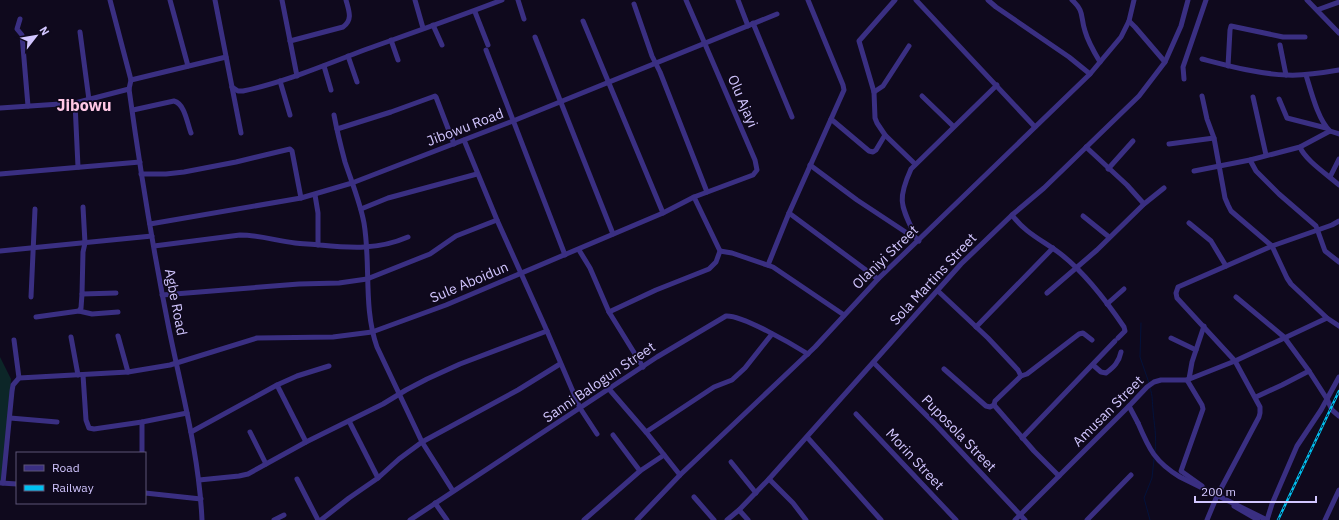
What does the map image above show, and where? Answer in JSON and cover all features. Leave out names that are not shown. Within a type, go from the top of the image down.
[{"type":"street","points":[[0,108],[75,103],[129,89],[131,80],[110,0]]},
{"type":"street","points":[[170,0],[188,66]]},
{"type":"street","points":[[215,0],[241,133]]},
{"type":"street","points":[[282,0],[297,76]]},
{"type":"street","points":[[290,41],[343,27],[348,24],[350,19],[346,0]]},
{"type":"street","points":[[415,0],[422,28]]},
{"type":"street","points":[[484,0],[486,6]]},
{"type":"street","points":[[232,88],[238,91],[243,91],[297,76],[422,28],[474,12],[502,0]]},
{"type":"street","points":[[518,0],[524,19]]},
{"type":"street","name":"Olu Ajayi","points":[[686,0],[755,160],[757,170]]},
{"type":"street","points":[[738,0],[748,26]]},
{"type":"street","points":[[768,265],[810,165],[844,90],[808,0]]},
{"type":"street","points":[[895,0],[859,41],[874,92],[875,118],[885,135],[915,164]]},
{"type":"street","points":[[916,0],[1035,126]]},
{"type":"street","points":[[988,0],[1069,57],[1090,74]]},
{"type":"street","points":[[1072,0],[1081,10],[1084,29],[1100,62]]},
{"type":"street","name":"Olaniyi Street","points":[[637,520],[680,475],[808,354],[878,279],[1090,74],[1121,37],[1129,21],[1134,0]]},
{"type":"street","name":"Sola Martins Street","points":[[727,520],[769,479],[961,264],[1012,215],[1044,188],[1140,96],[1165,62],[1181,26],[1188,0]]},
{"type":"street","points":[[1184,79],[1183,67],[1206,0]]},
{"type":"street","points":[[1307,0],[1339,32]]},
{"type":"street","points":[[1317,10],[1339,2]]},
{"type":"street","points":[[634,4],[652,56],[707,192]]},
{"type":"street","points":[[474,12],[513,121],[565,255]]},
{"type":"street","name":"Jibowu Road","points":[[150,224],[301,198],[352,183],[513,121],[777,14]]},
{"type":"street","points":[[20,19],[17,29],[22,35],[28,106]]},
{"type":"street","points":[[583,21],[607,82],[663,213]]},
{"type":"street","points":[[1129,21],[1165,62]]},
{"type":"street","points":[[754,24],[792,117]]},
{"type":"street","points":[[433,25],[442,45]]},
{"type":"street","points":[[1228,66],[1229,36],[1231,26],[1283,37],[1305,37]]},
{"type":"street","points":[[80,32],[89,100]]},
{"type":"street","points":[[535,37],[614,234]]},
{"type":"street","points":[[391,40],[398,60]]},
{"type":"street","points":[[1280,45],[1286,75]]},
{"type":"street","points":[[874,92],[883,86],[909,46]]},
{"type":"street","points":[[348,56],[357,82]]},
{"type":"street","points":[[131,80],[226,57]]},
{"type":"street","points":[[1202,59],[1253,71],[1286,75],[1306,75],[1339,70]]},
{"type":"street","points":[[324,66],[331,90]]},
{"type":"street","points":[[1306,75],[1314,100],[1328,130]]},
{"type":"street","points":[[280,81],[290,115]]},
{"type":"street","points":[[913,235],[913,231],[903,211],[901,200],[904,184],[910,169],[996,85]]},
{"type":"street","name":"Agbe Road","points":[[129,89],[141,174],[162,295],[192,432],[199,480],[202,520]]},
{"type":"street","points":[[337,129],[435,96],[454,144]]},
{"type":"street","points":[[922,96],[953,126]]},
{"type":"street","points":[[1202,96],[1207,119],[1214,138],[1225,198],[1231,211],[1272,246],[1287,278],[1327,318],[1339,326]]},
{"type":"street","points":[[1253,97],[1266,155]]},
{"type":"street","points":[[1279,99],[1287,118],[1339,134]]},
{"type":"street","points":[[133,110],[174,101],[177,102],[182,108],[191,133]]},
{"type":"street","points":[[75,103],[78,167]]},
{"type":"street","points":[[334,115],[346,163],[361,209],[366,247],[367,279],[372,332],[377,347],[422,442],[454,491]]},
{"type":"street","points":[[832,119],[869,151],[873,152],[876,150],[885,135]]},
{"type":"street","points":[[1194,171],[1250,160],[1300,146],[1328,130]]},
{"type":"street","points":[[1169,144],[1214,138]]},
{"type":"street","points":[[464,140],[477,174],[547,331],[560,364],[580,408],[597,434]]},
{"type":"street","points":[[1108,169],[1133,141]]},
{"type":"street","points":[[1300,146],[1306,157],[1339,185]]},
{"type":"street","points":[[1086,147],[1108,169],[1128,185],[1144,204]]},
{"type":"street","points":[[141,174],[184,172],[236,162],[290,149],[292,151],[301,198]]},
{"type":"street","points":[[1330,177],[1339,159]]},
{"type":"street","points":[[1250,160],[1256,171],[1279,194],[1316,226],[1325,250],[1339,262]]},
{"type":"street","points":[[0,174],[140,162]]},
{"type":"street","points":[[810,165],[857,200],[907,233],[913,235],[919,241]]},
{"type":"street","name":"Sule Aboidun","points":[[19,378],[128,372],[176,364],[257,338],[333,337],[372,332],[446,305],[579,250],[663,213],[694,197],[753,175],[757,170]]},
{"type":"street","points":[[361,209],[388,198],[477,174]]},
{"type":"street","points":[[1047,293],[1097,250],[1144,204],[1164,188]]},
{"type":"street","points":[[315,195],[318,213],[318,245]]},
{"type":"street","points":[[609,312],[656,290],[709,269],[716,262],[720,251],[694,197]]},
{"type":"street","points":[[79,311],[81,308],[83,252],[85,243],[83,207]]},
{"type":"street","points":[[31,297],[35,209]]},
{"type":"street","points":[[789,214],[878,279]]},
{"type":"street","points":[[1012,215],[1031,235],[1053,248],[1076,267],[1108,304],[1124,327],[1124,331],[1117,339],[1022,438]]},
{"type":"street","points":[[1083,216],[1109,237]]},
{"type":"street","points":[[162,295],[299,284],[339,283],[367,279],[430,254],[456,236],[497,220]]},
{"type":"street","points":[[1207,520],[1217,496],[1260,412],[1260,407],[1256,397],[1235,361],[1177,298],[1176,293],[1178,287],[1272,246],[1339,221]]},
{"type":"street","points":[[1189,223],[1211,241],[1226,266]]},
{"type":"street","points":[[154,246],[250,235],[296,244],[366,247],[380,246],[408,237]]},
{"type":"street","points":[[0,251],[152,236]]},
{"type":"street","points":[[976,327],[1053,248]]},
{"type":"street","points":[[579,250],[590,268],[609,312],[643,367]]},
{"type":"street","points":[[720,251],[732,253],[773,267],[844,315]]},
{"type":"street","points":[[1108,304],[1124,289]]},
{"type":"street","points":[[938,290],[1018,370],[1021,376]]},
{"type":"street","points":[[82,294],[116,293]]},
{"type":"street","points":[[1236,297],[1284,337],[1309,371],[1327,399],[1332,410],[1339,416]]},
{"type":"street","points":[[36,317],[79,311],[92,314],[118,312]]},
{"type":"street","name":"Sanni Balogun Street","points":[[410,520],[643,367],[726,316],[731,315],[772,334],[808,354]]},
{"type":"street","name":"Amusan Street","points":[[1014,520],[1147,387],[1154,382],[1161,380],[1188,379],[1235,361],[1327,318]]},
{"type":"street","points":[[1204,326],[1188,379],[1202,404],[1203,409],[1181,471],[1217,496],[1258,520]]},
{"type":"street","points":[[199,480],[244,475],[427,379],[547,331]]},
{"type":"street","points":[[994,405],[995,401],[1021,376],[1027,374],[1079,334],[1083,333],[1092,340]]},
{"type":"street","points":[[646,432],[714,387],[732,380],[745,368],[772,334]]},
{"type":"street","points":[[118,336],[128,372]]},
{"type":"street","points":[[72,337],[80,375],[86,420],[90,428],[142,422],[187,413]]},
{"type":"street","points":[[1171,338],[1196,350]]},
{"type":"street","points":[[14,340],[19,378],[13,385],[2,483],[16,484]]},
{"type":"street","points":[[1093,365],[1101,372],[1106,373],[1114,367],[1121,352]]},
{"type":"street","name":"Puposola Street","points":[[874,363],[936,425],[1025,520]]},
{"type":"street","points":[[321,520],[378,478],[399,459],[422,442],[518,390],[560,364]]},
{"type":"street","points":[[192,432],[277,385],[297,376],[329,366]]},
{"type":"street","points":[[944,369],[986,406],[994,405]]},
{"type":"street","points":[[1256,397],[1309,371]]},
{"type":"street","points":[[1129,406],[1138,422],[1147,446],[1167,469],[1180,477],[1267,520],[1272,504],[1297,446],[1322,410],[1339,377]]},
{"type":"street","points":[[277,385],[306,442]]},
{"type":"street","points":[[609,389],[680,475]]},
{"type":"street","points":[[994,405],[1022,438],[1059,476]]},
{"type":"street","name":"Morin Street","points":[[856,414],[956,520]]},
{"type":"street","points":[[10,418],[57,422]]},
{"type":"street","points":[[349,421],[378,478]]},
{"type":"street","points":[[142,422],[142,452]]},
{"type":"street","points":[[250,432],[266,464]]},
{"type":"street","points":[[613,435],[640,471]]},
{"type":"street","points":[[807,437],[881,520]]},
{"type":"street","points":[[584,520],[640,471],[664,455]]},
{"type":"street","points":[[731,462],[756,493]]},
{"type":"street","points":[[1086,520],[1131,475]]},
{"type":"street","points":[[297,479],[318,520]]},
{"type":"street","points":[[769,479],[793,503],[806,520]]},
{"type":"street","points":[[1325,520],[1339,490]]},
{"type":"street","points":[[146,493],[201,499]]},
{"type":"street","points":[[694,497],[714,520]]},
{"type":"street","points":[[435,503],[447,520]]},
{"type":"street","points":[[738,510],[748,520]]},
{"type":"street","points":[[274,520],[284,515]]},
{"type":"green space","points":[[0,357],[11,379],[4,482],[0,481]]},
{"type":"waterway","points":[[1141,323],[1140,357],[1149,383]]},
{"type":"waterway","points":[[1150,388],[1156,441],[1155,452]]},
{"type":"waterway","points":[[1150,520],[1144,498],[1152,478],[1154,459]]},
{"type":"railway","points":[[1278,520],[1339,391]]},
{"type":"district","name":"Jibowu","points":[[84,105]]}]
